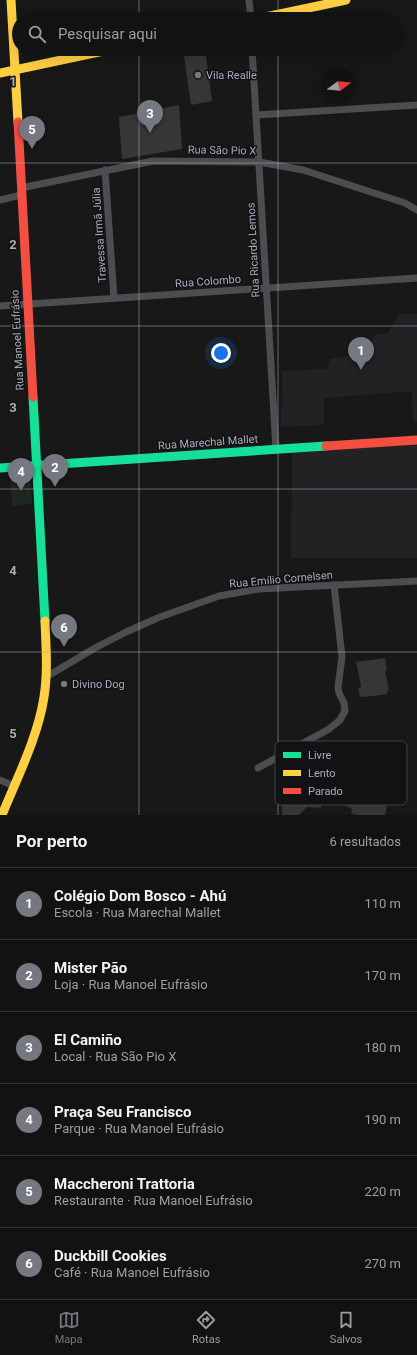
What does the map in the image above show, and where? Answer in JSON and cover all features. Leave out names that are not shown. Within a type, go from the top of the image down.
[{"type":"street","name":"Rua Manoel Eufrásio","points":[[11,0],[12,18]]},
{"type":"street","points":[[250,0],[251,12]]},
{"type":"street","points":[[289,12],[346,0]]},
{"type":"street","name":"Rua Manoel Eufrásio","points":[[2,815],[39,723],[46,678],[47,647],[14,56]]},
{"type":"street","points":[[0,74],[80,56]]},
{"type":"street","name":"Rua Ricardo Lemos","points":[[252,56],[276,449]]},
{"type":"street","points":[[256,115],[417,105]]},
{"type":"street","name":"Rua São Pio X","points":[[0,200],[21,191],[105,170],[145,162],[162,160],[259,162],[303,170],[405,203],[417,210]]},
{"type":"street","name":"Travessa Irmã Júlia","points":[[105,170],[114,298]]},
{"type":"street","name":"Rua Colombo","points":[[0,306],[417,278]]},
{"type":"street","name":"Rua Marechal Mallet","points":[[0,468],[417,440]]},
{"type":"street","name":"Rua Emílio Cornelsen","points":[[46,678],[126,632],[160,616],[219,596],[239,591],[417,580]]},
{"type":"street","points":[[307,741],[329,729],[340,720],[345,711],[344,703],[338,687],[342,657],[334,585]]},
{"type":"street","points":[[258,768],[275,759]]},
{"type":"street","points":[[0,780],[14,786]]},
{"type":"shaded area","points":[[399,314],[417,314],[417,421],[413,422],[412,391],[324,398],[324,425],[281,427],[282,371],[327,369],[330,359],[369,352],[374,335],[388,333]]},
{"type":"shaded area","points":[[417,443],[417,558],[291,558],[292,450]]},
{"type":"shaded area","points":[[30,477],[32,504],[12,506],[10,478]]},
{"type":"building","name":"Vila Realle","points":[[184,56],[206,56],[212,101],[191,105]]},
{"type":"building","points":[[179,105],[182,149],[122,159],[119,117]]},
{"type":"building","points":[[385,658],[387,670],[385,671],[389,691],[387,691],[387,694],[360,697],[358,688],[361,686],[356,662]]},
{"type":"building","points":[[281,805],[321,805],[321,808],[307,807],[299,815],[282,815]]},
{"type":"building","points":[[345,805],[387,806],[385,815],[356,815],[351,813],[352,809]]},
{"type":"traffic: fast","points":[[33,397],[45,621]]},
{"type":"traffic: fast","points":[[0,468],[326,446]]},
{"type":"traffic: slow","points":[[11,0],[12,17]]},
{"type":"traffic: slow","points":[[289,12],[346,0]]},
{"type":"traffic: slow","points":[[14,56],[18,122]]},
{"type":"traffic: slow","points":[[0,73],[80,56]]},
{"type":"traffic: slow","points":[[2,815],[32,742],[41,712],[46,678],[45,621]]},
{"type":"traffic: jam","points":[[18,122],[33,397]]},
{"type":"traffic: jam","points":[[326,446],[417,440]]},
{"type":"place","name":"Vila Realle","points":[[198,75]]},
{"type":"place","name":"El Camiño","points":[[150,133]]},
{"type":"place","name":"Maccheroni Trattoria","points":[[32,149]]},
{"type":"place","name":"Colégio Dom Bosco - Ahú","points":[[361,370]]},
{"type":"place","name":"Mister Pão","points":[[55,487]]},
{"type":"place","name":"Praça Seu Francisco","points":[[21,491]]},
{"type":"place","name":"Duckbill Cookies","points":[[64,647]]},
{"type":"place","name":"Divino Dog","points":[[64,684]]}]
